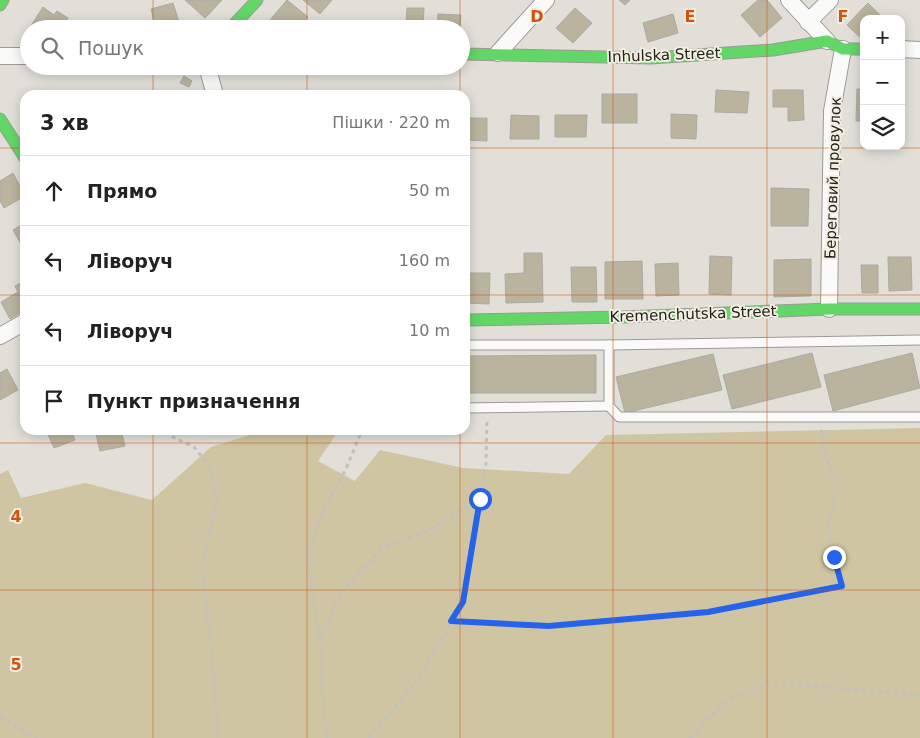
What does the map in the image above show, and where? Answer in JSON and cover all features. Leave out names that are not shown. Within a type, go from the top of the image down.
[{"type":"street","points":[[0,5],[3,0]]},
{"type":"street","points":[[238,20],[257,0]]},
{"type":"street","points":[[498,53],[546,0]]},
{"type":"street","points":[[789,0],[827,41],[843,49],[860,49]]},
{"type":"street","points":[[808,22],[830,0]]},
{"type":"street","name":"Inhulska Street","points":[[470,54],[651,58],[773,50],[827,41]]},
{"type":"street","name":"Береговий провулок","points":[[829,308],[832,112],[843,49]]},
{"type":"street","points":[[905,49],[920,50]]},
{"type":"street","points":[[0,56],[20,56]]},
{"type":"street","points":[[209,75],[214,90]]},
{"type":"street","points":[[0,119],[20,150]]},
{"type":"street","name":"Kremenchutska Street","points":[[470,320],[634,317],[829,308],[920,310]]},
{"type":"street","points":[[0,336],[20,325]]},
{"type":"lane","points":[[470,344],[609,345],[920,340]]},
{"type":"lane","points":[[609,345],[609,406],[620,417],[920,417]]},
{"type":"lane","points":[[470,408],[609,406]]},
{"type":"path","points":[[369,738],[415,684],[463,602],[486,464],[487,408]]},
{"type":"path","points":[[451,621],[549,626],[708,612],[842,586],[828,525],[834,506],[835,477],[825,456],[820,417]]},
{"type":"path","points":[[170,435],[194,447],[209,465],[217,497],[202,565],[218,738]]},
{"type":"path","points":[[327,738],[320,636],[312,594],[309,546],[322,512],[345,471],[360,435]]},
{"type":"path","points":[[320,636],[345,588],[383,547],[434,528],[480,499]]},
{"type":"path","points":[[690,738],[707,719],[733,697],[767,682],[920,694]]},
{"type":"path","points":[[0,717],[36,738]]},
{"type":"shaded area","points":[[920,428],[920,738],[0,738],[0,474],[8,470],[21,498],[85,483],[152,500],[211,447],[250,435],[336,435],[318,461],[355,481],[380,450],[463,468],[569,474],[606,435]]},
{"type":"building","points":[[185,0],[222,0],[205,18]]},
{"type":"building","points":[[287,0],[308,17],[306,20],[270,20]]},
{"type":"building","points":[[303,0],[332,0],[320,14]]},
{"type":"building","points":[[619,0],[630,0],[625,5]]},
{"type":"building","points":[[758,0],[767,0],[782,18],[760,37],[741,15]]},
{"type":"building","points":[[173,3],[178,20],[154,20],[151,9]]},
{"type":"building","points":[[868,3],[880,15],[860,15],[860,37],[847,25]]},
{"type":"building","points":[[43,7],[54,15],[57,11],[68,18],[67,20],[35,20]]},
{"type":"building","points":[[407,8],[424,8],[423,20],[406,20]]},
{"type":"building","points":[[575,8],[592,23],[573,43],[556,28]]},
{"type":"building","points":[[438,14],[461,15],[461,20],[438,20]]},
{"type":"building","points":[[673,14],[678,33],[648,42],[643,23]]},
{"type":"building","points":[[184,76],[192,81],[189,87],[180,83]]},
{"type":"building","points":[[857,89],[860,89],[860,121],[856,121]]},
{"type":"building","points":[[716,90],[749,92],[747,113],[715,112]]},
{"type":"building","points":[[773,90],[803,90],[804,120],[788,121],[788,107],[773,107]]},
{"type":"building","points":[[602,94],[637,94],[637,123],[602,123]]},
{"type":"building","points":[[671,114],[697,115],[696,139],[671,138]]},
{"type":"building","points":[[511,115],[539,116],[539,139],[510,139]]},
{"type":"building","points":[[555,115],[587,115],[586,137],[555,137]]},
{"type":"building","points":[[470,118],[487,118],[487,141],[470,140]]},
{"type":"building","points":[[13,173],[20,186],[20,199],[4,208],[0,201],[0,181]]},
{"type":"building","points":[[771,188],[809,189],[808,226],[771,226]]},
{"type":"building","points":[[20,226],[20,242],[13,230]]},
{"type":"building","points":[[524,253],[542,253],[543,302],[506,303],[505,274],[524,273]]},
{"type":"building","points":[[710,256],[732,257],[731,295],[709,294]]},
{"type":"building","points":[[888,257],[911,257],[912,290],[889,291]]},
{"type":"building","points":[[811,259],[811,296],[774,297],[774,260]]},
{"type":"building","points":[[642,261],[643,299],[605,299],[605,262]]},
{"type":"building","points":[[678,263],[679,295],[656,296],[655,264]]},
{"type":"building","points":[[861,265],[878,265],[878,293],[862,293]]},
{"type":"building","points":[[571,267],[596,267],[597,302],[572,302]]},
{"type":"building","points":[[470,273],[490,273],[489,304],[470,303]]},
{"type":"building","points":[[20,283],[20,313],[10,319],[1,302],[18,292],[15,286]]},
{"type":"building","points":[[812,353],[821,387],[732,409],[723,375]]},
{"type":"building","points":[[912,353],[920,388],[833,411],[824,375]]},
{"type":"building","points":[[713,354],[722,390],[625,413],[616,377]]},
{"type":"building","points":[[596,355],[596,393],[470,393],[470,356]]},
{"type":"building","points":[[7,369],[18,390],[0,400],[0,373]]},
{"type":"building","points":[[48,435],[73,435],[75,440],[54,448]]},
{"type":"building","points":[[96,435],[122,435],[125,446],[100,451]]},
{"type":"traffic: fast","points":[[0,5],[3,0]]},
{"type":"traffic: fast","points":[[238,20],[257,0]]},
{"type":"traffic: fast","points":[[470,54],[651,58],[773,50],[827,41],[843,49],[860,49]]},
{"type":"traffic: fast","points":[[0,119],[20,150]]},
{"type":"traffic: fast","points":[[470,320],[625,317],[829,309],[920,309]]},
{"type":"route","points":[[480,499],[463,602],[451,621],[549,626],[708,612],[842,586],[834,557]]}]
